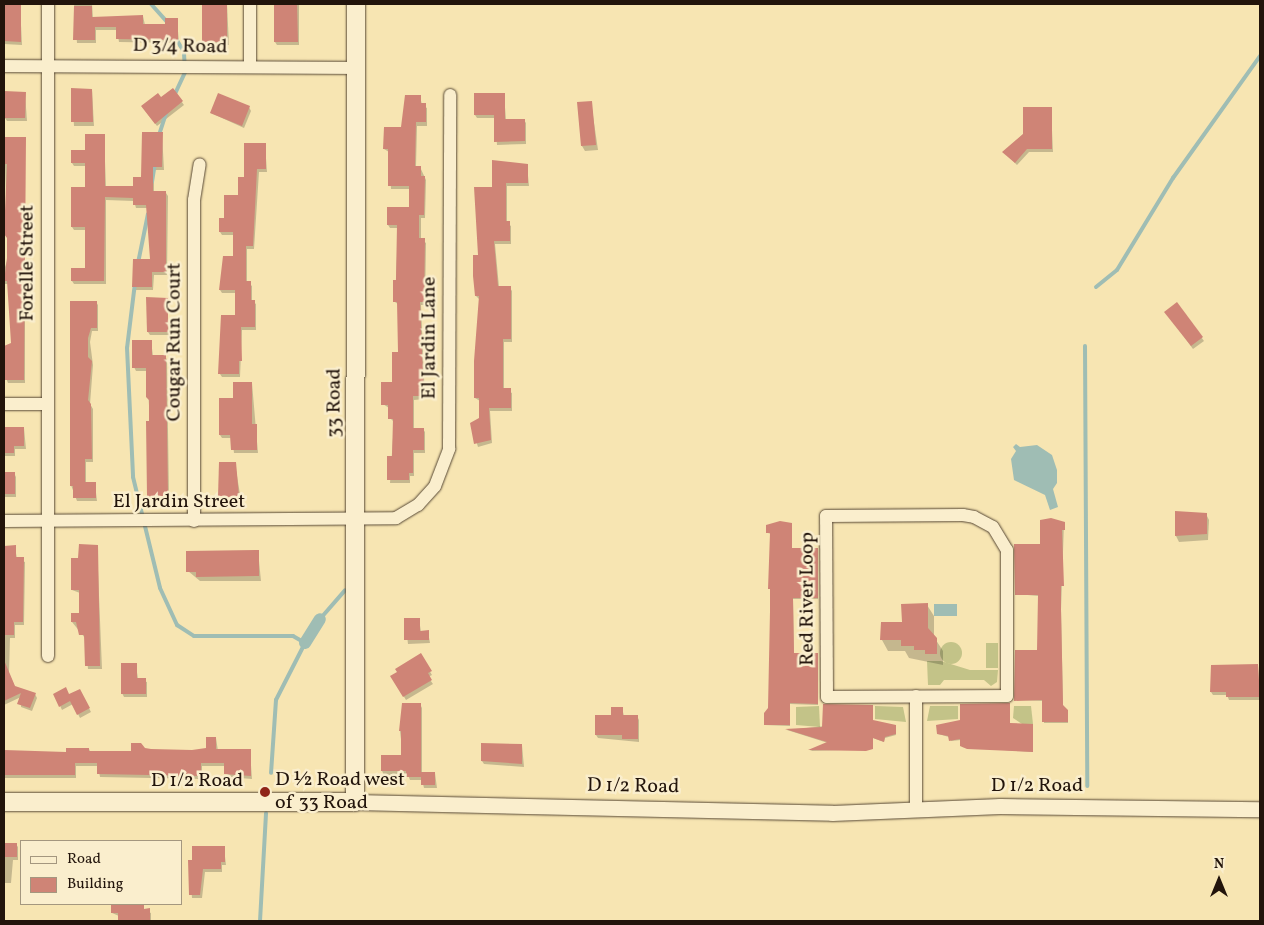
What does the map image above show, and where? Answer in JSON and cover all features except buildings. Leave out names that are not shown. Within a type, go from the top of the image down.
[{"type":"main road","name":"33 Road","points":[[355,802],[356,4]]},
{"type":"main road","name":"D 1/2 Road","points":[[4,802],[355,802]]},
{"type":"street","name":"Forelle Street","points":[[48,4],[48,656]]},
{"type":"street","points":[[250,4],[250,67]]},
{"type":"street","name":"D 3/4 Road","points":[[4,66],[357,68]]},
{"type":"street","name":"El Jardin Lane","points":[[355,519],[396,518],[407,513],[427,496],[446,462],[450,95]]},
{"type":"street","name":"Cougar Run Court","points":[[194,521],[194,200],[200,164]]},
{"type":"street","points":[[4,404],[48,404]]},
{"type":"street","name":"Red River Loop","points":[[826,516],[974,516],[993,527],[1004,542],[1006,550],[1007,696],[916,696],[827,697],[826,516]]},
{"type":"street","name":"El Jardin Street","points":[[4,521],[355,519]]},
{"type":"street","points":[[916,696],[916,809]]},
{"type":"street","name":"D 1/2 Road","points":[[355,802],[832,813],[1000,806],[1260,809]]},
{"type":"green space","points":[[951,642],[959,645],[962,653],[959,661],[951,664],[943,661],[940,653],[943,645]]},
{"type":"green space","points":[[986,643],[998,643],[998,668],[986,668]]},
{"type":"green space","points":[[927,661],[941,661],[970,670],[998,670],[997,682],[991,686],[984,680],[944,680],[940,685],[928,685]]},
{"type":"green space","points":[[819,706],[820,727],[796,725],[796,707]]},
{"type":"green space","points":[[875,706],[903,707],[906,722],[875,719]]},
{"type":"green space","points":[[930,706],[958,706],[958,719],[927,721]]},
{"type":"green space","points":[[1014,706],[1031,706],[1033,724],[1022,724],[1013,718]]},
{"type":"water","points":[[1016,444],[1020,447],[1037,445],[1052,455],[1057,470],[1057,483],[1053,489],[1058,507],[1050,510],[1045,495],[1014,480],[1011,459],[1016,451],[1013,447]]},
{"type":"water","points":[[934,604],[957,604],[957,616],[934,616]]},
{"type":"waterway","points":[[151,4],[167,22]]},
{"type":"waterway","points":[[174,96],[185,72],[184,52],[175,37]]},
{"type":"waterway","points":[[1096,287],[1117,270],[1173,178],[1260,56]]},
{"type":"waterway","points":[[159,135],[166,113]]},
{"type":"waterway","points":[[152,182],[155,162]]},
{"type":"waterway","points":[[138,263],[148,214]]},
{"type":"waterway","points":[[135,283],[127,348],[133,477],[160,588],[177,625],[194,636],[293,636],[305,643],[276,700],[271,773]]},
{"type":"waterway","points":[[1085,346],[1087,786]]},
{"type":"waterway","points":[[320,619],[345,590]]},
{"type":"waterway","points":[[305,643],[320,619]]},
{"type":"waterway","points":[[260,921],[266,813]]},
{"type":"place","name":"D ½ Road west of 33 Road","points":[[265,792]]}]
